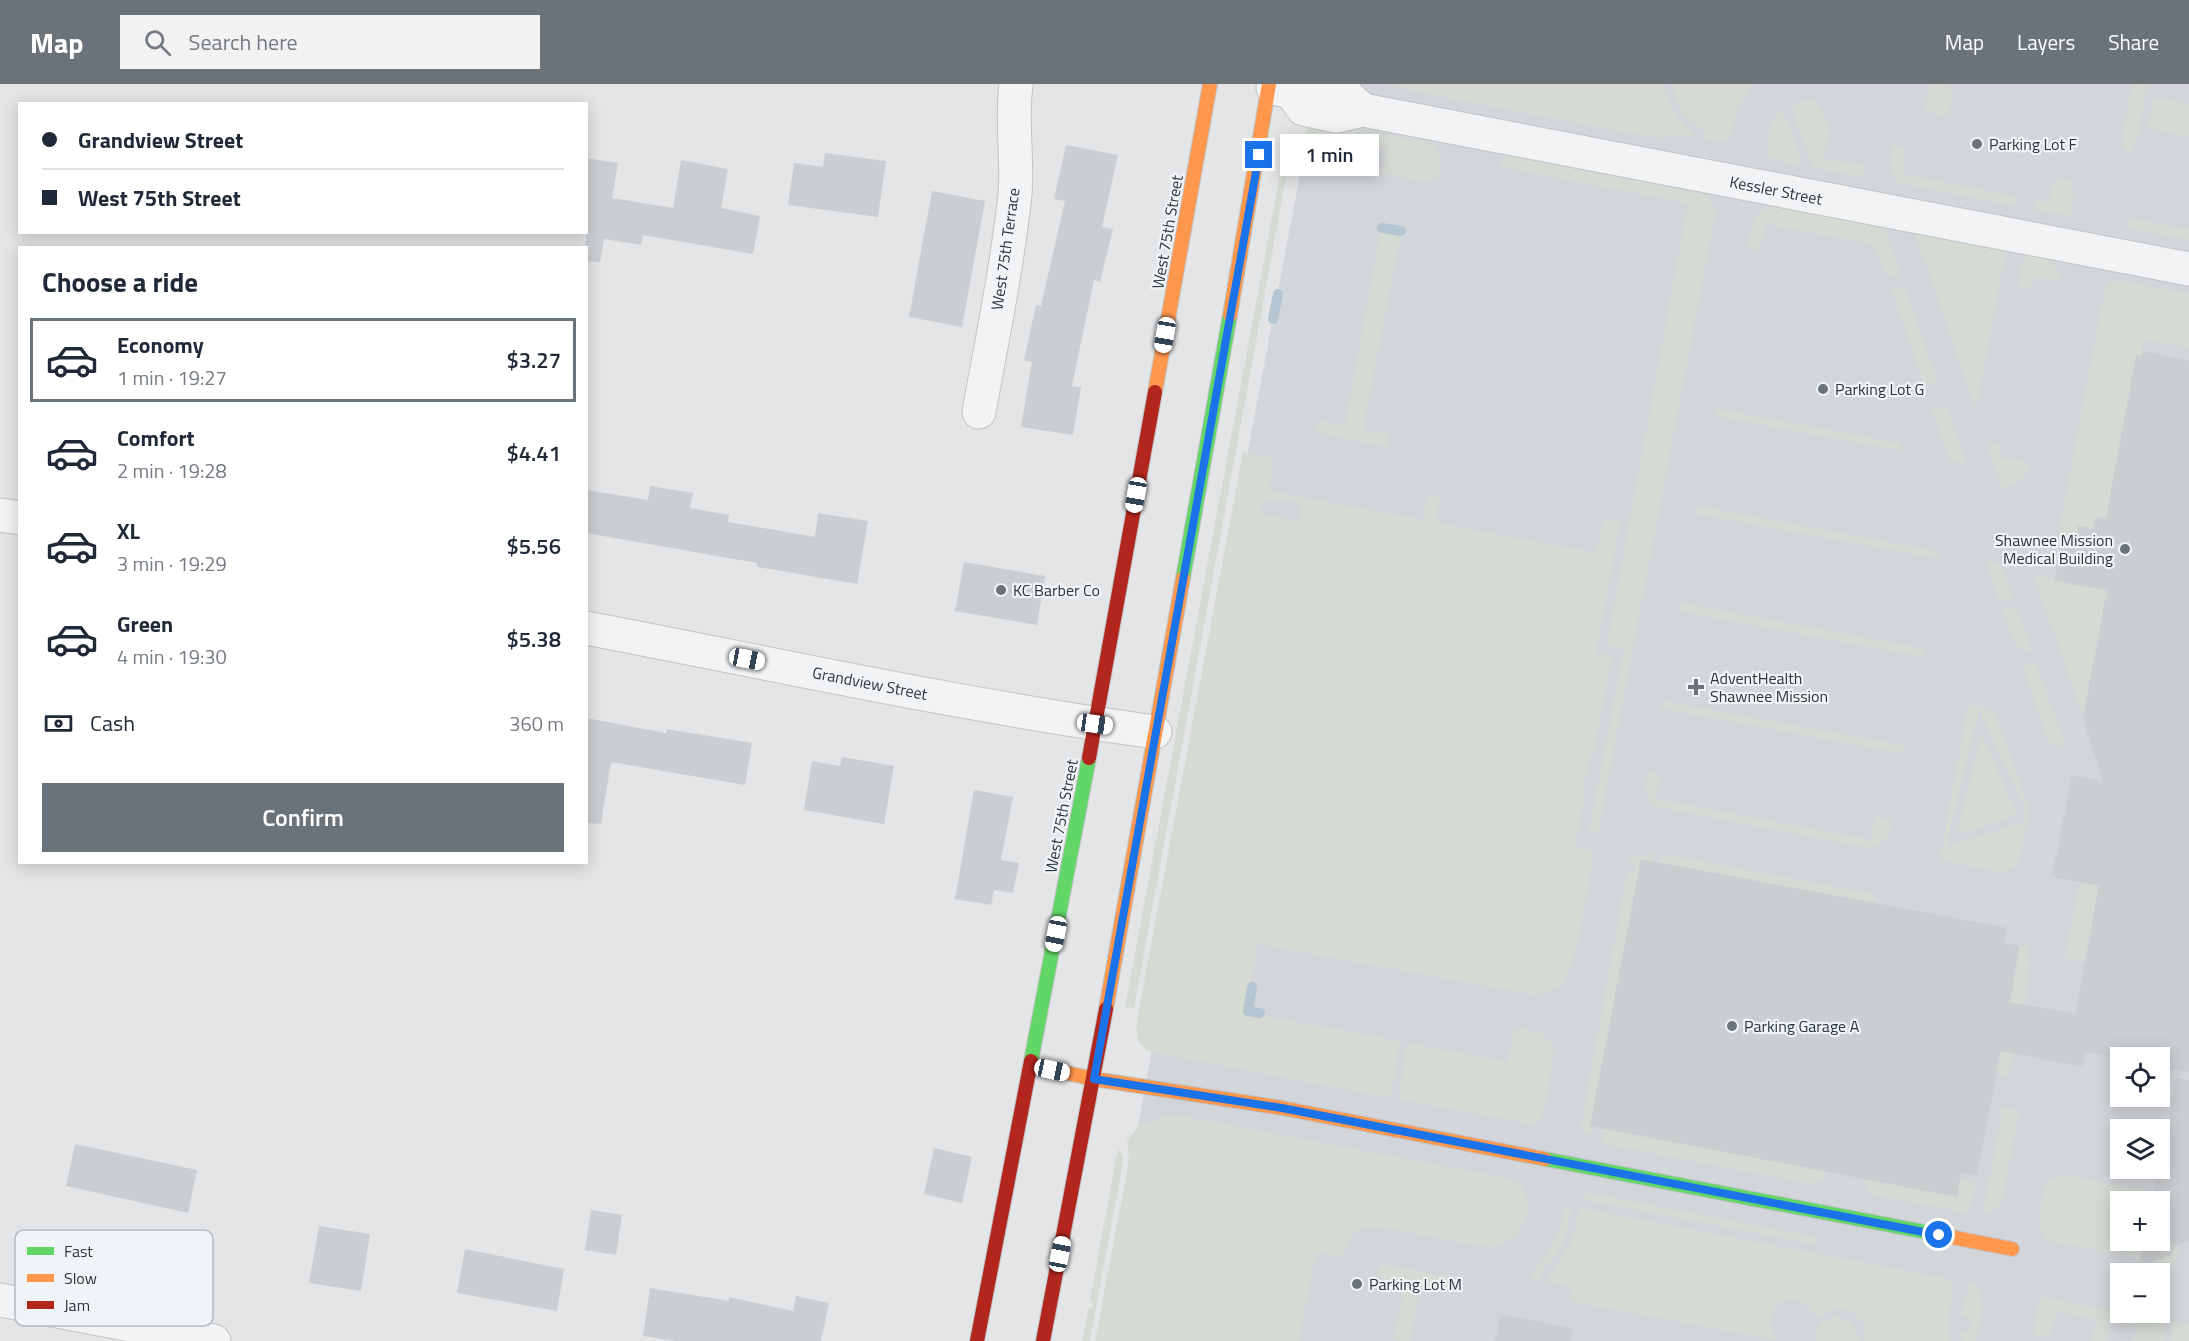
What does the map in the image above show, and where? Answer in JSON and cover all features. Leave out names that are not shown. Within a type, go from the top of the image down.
[{"type":"main road","name":"West 75th Street","points":[[976,1341],[1095,724],[1210,84]]},
{"type":"main road","points":[[1043,1341],[1094,1079],[1271,87]]},
{"type":"main road","points":[[1030,1065],[1094,1079],[1293,1110],[2012,1249]]},
{"type":"street","name":"West 75th Terrace","points":[[979,412],[1005,268],[1015,191],[1013,108],[1016,84]]},
{"type":"street","name":"Kessler Street","points":[[1271,87],[1306,84],[1324,87],[1343,92],[1363,110],[2189,269]]},
{"type":"street","points":[[0,514],[18,518]]},
{"type":"street","name":"Grandview Street","points":[[588,628],[1095,724],[1155,732]]},
{"type":"street","points":[[0,1300],[15,1303]]},
{"type":"street","points":[[136,1326],[214,1341]]},
{"type":"shaded area","name":"AdventHealth Shawnee Mission","points":[[1317,84],[2189,84],[2189,1341],[1100,1341],[1153,1043],[1143,1008]]},
{"type":"shaded area","points":[[1387,84],[1663,84],[1674,112],[1694,134],[1693,137],[1652,137]]},
{"type":"shaded area","points":[[1671,84],[1754,84],[1738,106],[1730,140],[1720,142],[1706,140],[1704,132],[1683,114]]},
{"type":"shaded area","points":[[1929,84],[1954,88],[1949,113],[1946,116],[1925,111]]},
{"type":"shaded area","points":[[2132,84],[2147,84],[2137,141],[2130,152],[2124,148],[2122,141]]},
{"type":"shaded area","points":[[2154,98],[2189,104],[2189,137],[2148,128]]},
{"type":"shaded area","points":[[1810,100],[1821,109],[1828,124],[1829,136],[1823,158],[1864,166],[1862,177],[1813,167],[1794,114],[1793,105]]},
{"type":"shaded area","points":[[1781,110],[1787,119],[1803,166],[1774,160],[1766,154],[1771,122]]},
{"type":"shaded area","points":[[1326,124],[1429,142],[1440,158],[1437,178],[1428,182],[1384,174],[1382,173],[1387,148],[1332,137],[1327,163],[1300,159],[1307,126]]},
{"type":"shaded area","points":[[1294,134],[1134,1008],[1125,1007],[1283,158],[1285,149]]},
{"type":"shaded area","points":[[1893,145],[1903,147],[1905,151],[1902,174],[2015,196],[2014,206],[1896,182],[1890,162]]},
{"type":"shaded area","points":[[1504,155],[1702,194],[1707,196],[1716,210],[1598,832],[1589,832],[1624,649],[1607,645],[1688,203],[1501,167]]},
{"type":"shaded area","points":[[2060,177],[2070,182],[2074,193],[2070,216],[2033,209],[2036,200],[2049,203],[2052,186]]},
{"type":"shaded area","points":[[1777,206],[1884,227],[1901,277],[1885,274],[1874,244],[1765,224],[1760,250],[1748,248],[1752,226],[1757,215],[1768,208]]},
{"type":"shaded area","points":[[2130,218],[2189,230],[2189,240],[2128,228]]},
{"type":"shaded area","points":[[1381,229],[1401,233],[1363,429],[1389,435],[1386,447],[1316,432],[1318,421],[1345,426]]},
{"type":"shaded area","points":[[1915,234],[2006,251],[1976,409]]},
{"type":"shaded area","points":[[2024,255],[2054,264],[2060,281],[2035,277],[2032,289],[2018,286]]},
{"type":"shaded area","points":[[2120,281],[2189,294],[2189,347],[2144,340],[2141,355],[2136,355],[2106,518],[2096,517],[2093,529],[2078,526],[2075,540],[2058,537],[2105,288],[2112,282]]},
{"type":"shaded area","points":[[1890,286],[1905,289],[1939,385],[1923,382]]},
{"type":"shaded area","points":[[1931,405],[1947,408],[1966,464],[1950,461]]},
{"type":"shaded area","points":[[1717,409],[1899,443],[1902,451],[1716,416]]},
{"type":"shaded area","points":[[1988,443],[2002,445],[2000,457],[2029,463],[2027,473],[2021,480],[2003,489]]},
{"type":"shaded area","points":[[1243,452],[1274,458],[1269,491],[1422,520],[1429,493],[1440,496],[1436,523],[1596,553],[1603,520],[1620,522],[1596,653],[1612,656],[1594,751],[1589,758],[1584,785],[1586,789],[1575,846],[1594,851],[1578,940],[1569,972],[1564,981],[1549,991],[1531,994],[1258,944],[1246,1013],[1400,1041],[1391,1098],[1152,1052],[1141,1045],[1137,1034],[1139,1009]],"holes":[[[1270,500],[1292,501],[1301,507],[1298,521],[1268,517],[1260,512],[1260,505]]]},
{"type":"shaded area","points":[[1698,506],[1936,551],[1940,559],[1697,514]]},
{"type":"shaded area","points":[[1986,561],[2001,564],[2014,601],[1999,599]]},
{"type":"shaded area","points":[[2034,575],[2107,590],[2083,716],[2040,594]]},
{"type":"shaded area","points":[[1681,603],[1925,649],[1923,657],[1679,611]]},
{"type":"shaded area","points":[[2002,607],[2017,610],[2032,651],[2016,648]]},
{"type":"shaded area","points":[[2021,662],[2037,665],[2066,748],[2049,742]]},
{"type":"shaded area","points":[[1662,701],[1906,746],[1905,754],[1660,708]]},
{"type":"shaded area","points":[[1978,705],[1995,714],[2029,808],[2020,858],[2012,868],[2001,872],[1940,860],[1968,706]],"holes":[[[1979,709],[2025,808],[2023,822],[1946,847]]]},
{"type":"shaded area","points":[[1981,735],[2016,810],[2015,816],[1962,834],[1957,833]]},
{"type":"shaded area","points":[[1653,772],[1659,776],[1656,799],[1871,840],[1875,818],[1892,820],[1890,830],[1880,844],[1870,848],[1658,807],[1648,797],[1646,788],[1648,774]]},
{"type":"shaded area","points":[[2098,836],[2108,838],[2084,962],[2065,958],[2080,883],[2089,884]]},
{"type":"shaded area","points":[[1650,852],[1654,853],[1652,861],[1641,860],[1590,1126],[1594,1127],[1588,1136],[1582,1128],[1582,1120],[1626,878],[1629,872],[1635,873],[1636,865],[1629,863],[1633,854],[1649,857]]},
{"type":"shaded area","points":[[1663,854],[1875,896],[1873,903],[1661,863]]},
{"type":"shaded area","points":[[2020,946],[2029,947],[2027,960],[2030,961],[2025,988],[2028,989],[2008,1076],[1997,1074]]},
{"type":"shaded area","points":[[1518,1028],[1542,1033],[1550,1042],[1554,1052],[1544,1113],[1536,1125],[1398,1099],[1407,1043],[1508,1062],[1513,1033]]},
{"type":"shaded area","points":[[2003,1108],[2019,1111],[2002,1202],[1993,1212],[1985,1215],[1984,1207]]},
{"type":"shaded area","points":[[1167,1116],[1187,1117],[1511,1179],[1525,1192],[1528,1209],[1516,1235],[1505,1243],[1495,1246],[1480,1246],[1375,1226],[1354,1233],[1339,1256],[1316,1252],[1299,1341],[1095,1341],[1129,1160],[1127,1140],[1141,1125]]},
{"type":"shaded area","points":[[1603,1128],[1831,1151],[1829,1167],[1822,1180],[1813,1184],[1603,1144],[1601,1137]]},
{"type":"shaded area","points":[[1119,1149],[1123,1163],[1090,1341],[1082,1341],[1088,1311],[1092,1308],[1093,1302],[1090,1300]]},
{"type":"shaded area","points":[[2059,1174],[2150,1191],[2110,1191],[2110,1251],[2170,1251],[2170,1195],[2187,1198],[2189,1203],[2175,1265],[2049,1241],[2039,1221],[2047,1182]]},
{"type":"shaded area","points":[[1865,1177],[1976,1183],[1968,1213],[1873,1195],[1865,1187]]},
{"type":"shaded area","points":[[1589,1193],[1815,1237],[1814,1244],[1580,1199],[1584,1194]]},
{"type":"shaded area","points":[[1571,1207],[1566,1234],[1560,1249],[1538,1281],[1531,1279],[1535,1269],[1556,1239],[1563,1209]]},
{"type":"shaded area","points":[[1579,1208],[1953,1280],[1948,1327],[1950,1341],[1864,1341],[1864,1327],[1854,1314],[1834,1308],[1817,1318],[1807,1305],[1796,1299],[1786,1299],[1772,1312],[1770,1321],[1773,1332],[1781,1341],[1570,1301],[1572,1287],[1546,1282],[1570,1245]]},
{"type":"shaded area","points":[[1380,1266],[1446,1276],[1450,1281],[1450,1287],[1447,1290],[1420,1286],[1410,1341],[1394,1340],[1405,1283],[1378,1277],[1377,1272]]},
{"type":"shaded area","points":[[1973,1281],[1981,1296],[1981,1317],[1976,1341],[1962,1341],[1962,1331],[1970,1332],[1972,1318],[1962,1316],[1969,1284]]},
{"type":"shaded area","points":[[2040,1297],[2110,1310],[2110,1322],[2105,1341],[2093,1341],[2096,1319],[2056,1311],[2051,1332],[2046,1336],[2033,1336]]},
{"type":"shaded area","points":[[1838,1317],[1853,1325],[1859,1341],[1815,1341],[1818,1327],[1828,1319]]},
{"type":"shaded area","points":[[2173,1322],[2189,1325],[2189,1341],[2170,1341]]},
{"type":"shaded area","points":[[2114,1323],[2166,1323],[2162,1341],[2134,1341],[2136,1327]]},
{"type":"building","points":[[1066,145],[1118,155],[1102,227],[1113,229],[1100,282],[1094,280],[1072,386],[1081,387],[1073,435],[1021,427],[1032,362],[1024,360],[1036,305],[1041,306],[1065,201],[1054,199]]},
{"type":"building","points":[[825,153],[886,161],[878,217],[788,205],[794,163],[823,167]]},
{"type":"building","points":[[588,158],[618,163],[612,198],[673,208],[681,160],[728,169],[721,208],[760,216],[753,254],[643,235],[641,245],[604,239],[600,262],[588,261],[588,246],[586,246]]},
{"type":"building","points":[[932,191],[985,201],[962,327],[909,317]]},
{"type":"building","points":[[2142,351],[2189,361],[2189,1072],[2170,1069],[2170,1047],[2110,1047],[2110,1057],[2085,1052],[2082,1067],[2001,1051],[1977,1175],[1961,1173],[1957,1197],[1590,1126],[1641,859],[2008,928],[2004,942],[2020,946],[2010,1002],[2075,1014],[2099,886],[2052,877],[2072,775],[2103,781],[2083,718],[2107,590],[2054,581],[2062,538],[2075,540],[2078,526],[2093,529],[2096,517],[2106,518],[2136,355],[2141,355]]},
{"type":"building","points":[[650,486],[693,493],[690,508],[729,515],[728,522],[815,537],[818,513],[868,521],[857,584],[757,567],[757,563],[588,533],[588,490],[648,500]]},
{"type":"building","name":"KC Barber Co","points":[[964,562],[1045,576],[1037,625],[955,611]]},
{"type":"building","points":[[588,718],[666,733],[667,729],[752,743],[745,785],[611,762],[601,824],[588,823]]},
{"type":"building","points":[[842,757],[894,766],[884,824],[804,810],[812,761],[840,766]]},
{"type":"building","points":[[974,790],[1013,797],[1001,860],[1019,863],[1013,893],[994,890],[991,905],[955,899]]},
{"type":"building","points":[[2176,1078],[2189,1080],[2189,1241],[2174,1246],[2172,1255],[2148,1263],[2140,1263],[2142,1251],[2170,1251],[2170,1191],[2155,1191],[2157,1179],[2170,1179],[2169,1119]]},
{"type":"building","points":[[75,1144],[197,1170],[188,1213],[66,1186]]},
{"type":"building","points":[[934,1148],[972,1157],[962,1203],[924,1194]]},
{"type":"building","points":[[591,1210],[622,1215],[616,1255],[585,1250]]},
{"type":"building","points":[[319,1226],[370,1234],[361,1291],[309,1283]]},
{"type":"building","points":[[465,1249],[564,1269],[557,1311],[457,1293]]},
{"type":"building","points":[[650,1288],[729,1301],[729,1297],[793,1311],[796,1296],[829,1303],[821,1341],[675,1341],[643,1336]]},
{"type":"building","points":[[1500,1314],[1572,1328],[1571,1341],[1495,1341]]},
{"type":"waterway","points":[[1382,228],[1401,231]]},
{"type":"waterway","points":[[1273,319],[1278,294]]},
{"type":"waterway","points":[[1252,987],[1248,1011],[1260,1013]]},
{"type":"traffic: fast","points":[[1183,578],[1230,315]]},
{"type":"traffic: fast","points":[[1031,1061],[1089,758]]},
{"type":"traffic: fast","points":[[1545,1159],[1936,1234]]},
{"type":"traffic: slow","points":[[1155,392],[1210,84]]},
{"type":"traffic: slow","points":[[1230,315],[1269,84]]},
{"type":"traffic: slow","points":[[1106,1009],[1183,578]]},
{"type":"traffic: slow","points":[[1031,1065],[1094,1079],[1282,1108],[1545,1159]]},
{"type":"traffic: slow","points":[[1936,1234],[2012,1249]]},
{"type":"traffic: jam","points":[[1089,758],[1155,392]]},
{"type":"traffic: jam","points":[[1043,1341],[1106,1009]]},
{"type":"traffic: jam","points":[[977,1341],[1031,1061]]},
{"type":"place","name":"Parking Lot F","points":[[1977,144]]},
{"type":"place","name":"Parking Lot G","points":[[1823,389]]},
{"type":"place","name":"Shawnee Mission Medical Building","points":[[2125,549]]},
{"type":"place","name":"KC Barber Co","points":[[1001,590]]},
{"type":"place","name":"AdventHealth Shawnee Mission","points":[[1696,687]]},
{"type":"place","name":"Parking Garage A","points":[[1732,1026]]},
{"type":"place","name":"Parking Lot M","points":[[1357,1284]]},
{"type":"route","points":[[1259,155],[1094,1079],[1282,1108],[1939,1235]]}]
